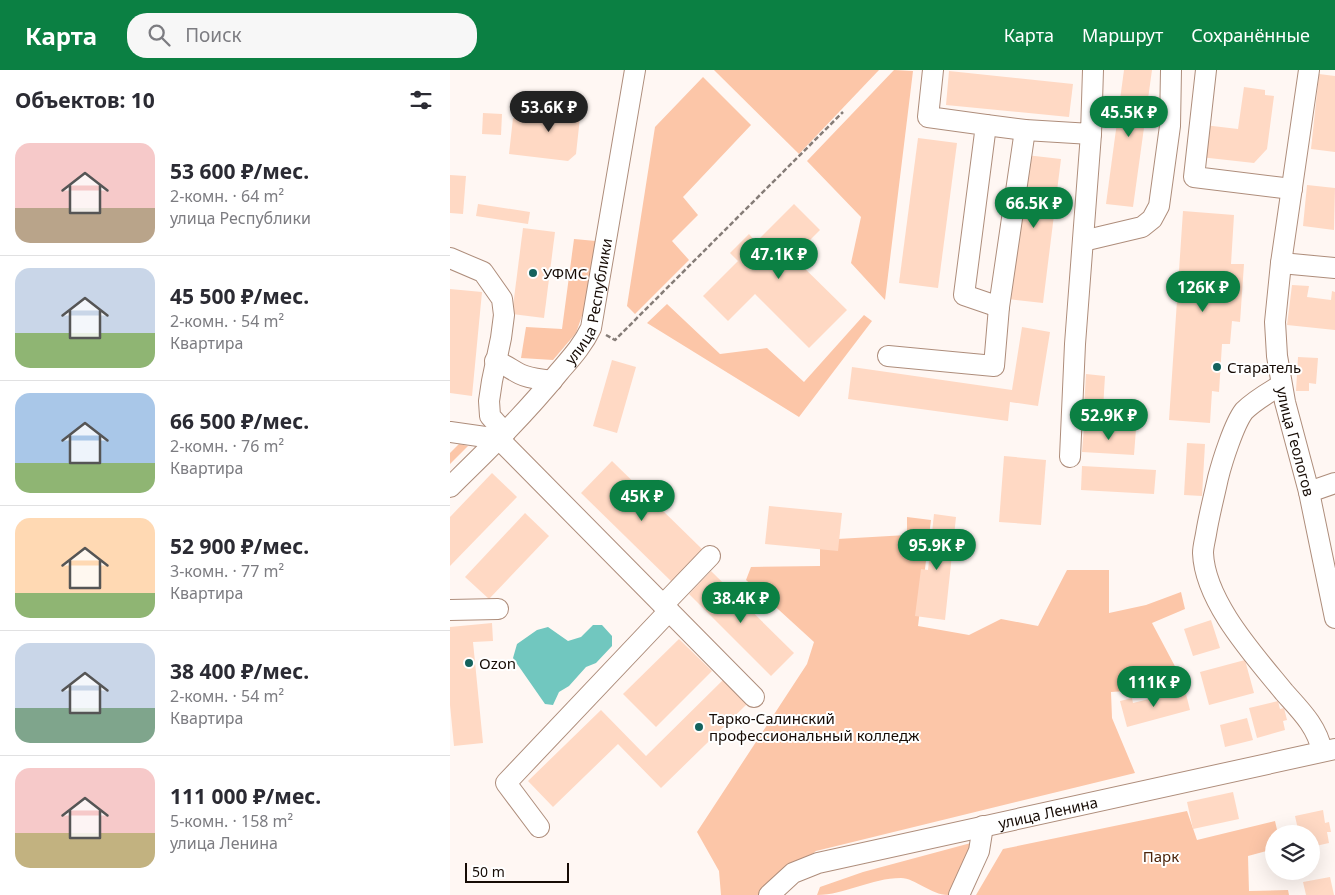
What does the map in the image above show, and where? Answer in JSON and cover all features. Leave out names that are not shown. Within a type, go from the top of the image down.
[{"type":"street","name":"улица Республики","points":[[450,487],[502,436],[552,381],[586,338],[591,328],[635,70]]},
{"type":"street","points":[[933,70],[928,117],[1025,130],[1091,134]]},
{"type":"street","points":[[1070,458],[1075,344],[1091,134],[1093,70]]},
{"type":"street","points":[[1083,241],[1142,227],[1152,219],[1159,206],[1170,126],[1171,70]]},
{"type":"street","points":[[1206,70],[1194,177],[1292,190]]},
{"type":"street","name":"улица Геологов","points":[[1309,70],[1281,263],[1275,322],[1281,385],[1288,419],[1309,492],[1335,618]]},
{"type":"street","points":[[986,125],[964,294],[999,307]]},
{"type":"street","points":[[888,356],[994,366],[999,307],[1025,130]]},
{"type":"street","points":[[450,258],[483,272],[502,299],[504,315],[489,401],[490,416],[502,436],[754,697]]},
{"type":"street","points":[[1281,263],[1335,268]]},
{"type":"street","points":[[496,361],[532,378],[552,381]]},
{"type":"street","points":[[1281,385],[1259,398],[1243,412],[1236,425],[1219,474],[1209,514],[1203,553],[1210,585],[1222,611],[1234,630],[1309,720],[1329,750]]},
{"type":"street","points":[[450,432],[502,436]]},
{"type":"street","points":[[1309,492],[1335,482]]},
{"type":"street","points":[[539,827],[506,783],[666,608],[710,556]]},
{"type":"street","points":[[450,610],[498,609]]},
{"type":"street","name":"улица Ленина","points":[[769,895],[793,873],[818,863],[1329,750]]},
{"type":"street","points":[[959,895],[979,852],[983,826]]},
{"type":"path","points":[[591,328],[616,340],[843,112]]},
{"type":"green space","points":[[714,70],[879,70],[799,154]]},
{"type":"green space","points":[[894,70],[913,71],[885,300],[851,263],[861,217],[807,161]]},
{"type":"green space","points":[[703,77],[751,125],[683,197],[698,215],[672,241],[689,260],[635,314],[627,306],[655,127]]},
{"type":"green space","points":[[574,239],[596,241],[584,310],[576,333],[553,360],[521,358],[526,327],[562,329]]},
{"type":"green space","points":[[667,304],[720,354],[767,348],[804,382],[864,315],[872,321],[799,417],[647,323]]},
{"type":"green space","points":[[459,444],[468,446],[450,464],[450,453]]},
{"type":"green space","points":[[907,517],[931,520],[918,626],[969,635],[1001,619],[1038,626],[1067,570],[1109,570],[1109,613],[1146,605],[1181,592],[1185,609],[1152,623],[1178,672],[1155,689],[1111,692],[1112,718],[1135,773],[816,851],[760,895],[721,895],[719,871],[697,832],[807,664],[814,642],[746,580],[751,567],[820,566],[820,540],[907,535]]},
{"type":"green space","name":"Парк","points":[[1187,811],[1197,840],[1275,821],[1276,825],[1265,825],[1265,851],[1248,856],[1249,891],[1288,890],[1289,895],[976,895],[1003,849]]},
{"type":"green space","points":[[982,840],[948,895],[935,892],[901,878],[817,895],[820,887],[863,872]]},
{"type":"water","points":[[593,625],[602,625],[612,636],[612,646],[596,663],[586,667],[569,686],[559,692],[553,705],[545,704],[513,658],[517,644],[537,630],[548,627],[568,641],[581,637]]},
{"type":"building","points":[[1124,70],[1152,70],[1133,207],[1106,204]]},
{"type":"building","points":[[949,71],[1073,84],[1069,117],[946,105]]},
{"type":"building","points":[[1319,74],[1335,76],[1335,152],[1311,149]]},
{"type":"building","points":[[1244,87],[1265,90],[1265,95],[1274,96],[1267,149],[1254,163],[1200,157],[1204,125],[1238,129]]},
{"type":"building","points":[[554,96],[582,99],[576,154],[568,161],[509,154],[513,118],[551,122]]},
{"type":"building","points":[[483,113],[502,114],[501,135],[482,134]]},
{"type":"building","points":[[918,138],[957,143],[938,288],[899,283]]},
{"type":"building","points":[[1026,155],[1061,159],[1043,303],[1008,299]]},
{"type":"building","points":[[450,175],[466,176],[463,214],[450,213]]},
{"type":"building","points":[[1307,185],[1335,188],[1334,230],[1303,226]]},
{"type":"building","points":[[478,204],[530,212],[528,224],[476,216]]},
{"type":"building","points":[[794,204],[820,230],[793,257],[847,310],[809,348],[755,294],[728,321],[703,296],[738,261],[730,253],[749,234],[756,242]]},
{"type":"building","points":[[1183,211],[1234,215],[1231,264],[1244,264],[1240,322],[1232,321],[1230,344],[1222,344],[1219,392],[1212,391],[1210,423],[1169,420]]},
{"type":"building","name":"УФМС","points":[[523,228],[555,232],[544,318],[512,314]]},
{"type":"building","points":[[1292,285],[1309,286],[1307,297],[1331,300],[1332,291],[1335,292],[1335,330],[1287,325]]},
{"type":"building","points":[[450,289],[482,292],[472,396],[450,393]]},
{"type":"building","points":[[1022,327],[1050,332],[1038,406],[1010,402],[1008,421],[848,399],[852,367],[1012,390]]},
{"type":"building","points":[[1298,357],[1318,358],[1316,384],[1309,383],[1309,391],[1296,391]]},
{"type":"building","points":[[612,360],[636,367],[617,433],[593,426]]},
{"type":"building","points":[[1086,374],[1105,376],[1103,409],[1084,408]]},
{"type":"building","points":[[1084,426],[1136,429],[1134,455],[1082,452]]},
{"type":"building","points":[[1187,443],[1205,444],[1202,496],[1184,495]]},
{"type":"building","points":[[1004,456],[1046,460],[1041,525],[999,522]]},
{"type":"building","points":[[612,461],[704,551],[673,583],[581,493]]},
{"type":"building","points":[[1082,466],[1156,470],[1154,494],[1081,490]]},
{"type":"building","points":[[492,473],[517,497],[450,566],[450,517]]},
{"type":"building","points":[[769,506],[842,513],[838,551],[765,544]]},
{"type":"building","points":[[525,513],[549,536],[489,599],[465,577]]},
{"type":"building","points":[[934,514],[956,517],[945,620],[915,616],[921,569],[928,570]]},
{"type":"building","points":[[711,571],[794,653],[771,676],[689,594]]},
{"type":"building","points":[[1211,620],[1220,648],[1193,656],[1184,629]]},
{"type":"building","points":[[492,623],[493,641],[473,642],[483,743],[454,746],[450,705],[450,627]]},
{"type":"building","points":[[679,639],[712,671],[656,727],[623,694]]},
{"type":"building","points":[[1245,660],[1254,693],[1209,705],[1200,672]]},
{"type":"building","name":"Тарко-Салинский профессиональный колледж","points":[[724,679],[747,704],[661,788],[618,744],[553,807],[528,781],[601,710],[646,756]]},
{"type":"building","points":[[1185,690],[1190,710],[1127,727],[1120,701],[1132,698],[1133,703]]},
{"type":"building","points":[[1278,701],[1280,709],[1284,708],[1287,720],[1283,721],[1285,730],[1257,738],[1249,708]]},
{"type":"building","points":[[1247,718],[1253,740],[1225,747],[1220,725]]},
{"type":"building","points":[[1233,792],[1239,819],[1193,829],[1187,802]]},
{"type":"building","points":[[1323,810],[1325,823],[1329,822],[1331,832],[1327,832],[1329,843],[1320,845],[1320,825],[1297,825],[1295,816]]},
{"type":"building","points":[[1330,877],[1334,895],[1306,895],[1303,882]]},
{"type":"place","name":"УФМС","points":[[533,273]]},
{"type":"place","name":"Старатель","points":[[1217,367]]},
{"type":"place","name":"Ozon","points":[[469,663]]},
{"type":"place","name":"Тарко-Салинский профессиональный колледж","points":[[699,727]]}]
